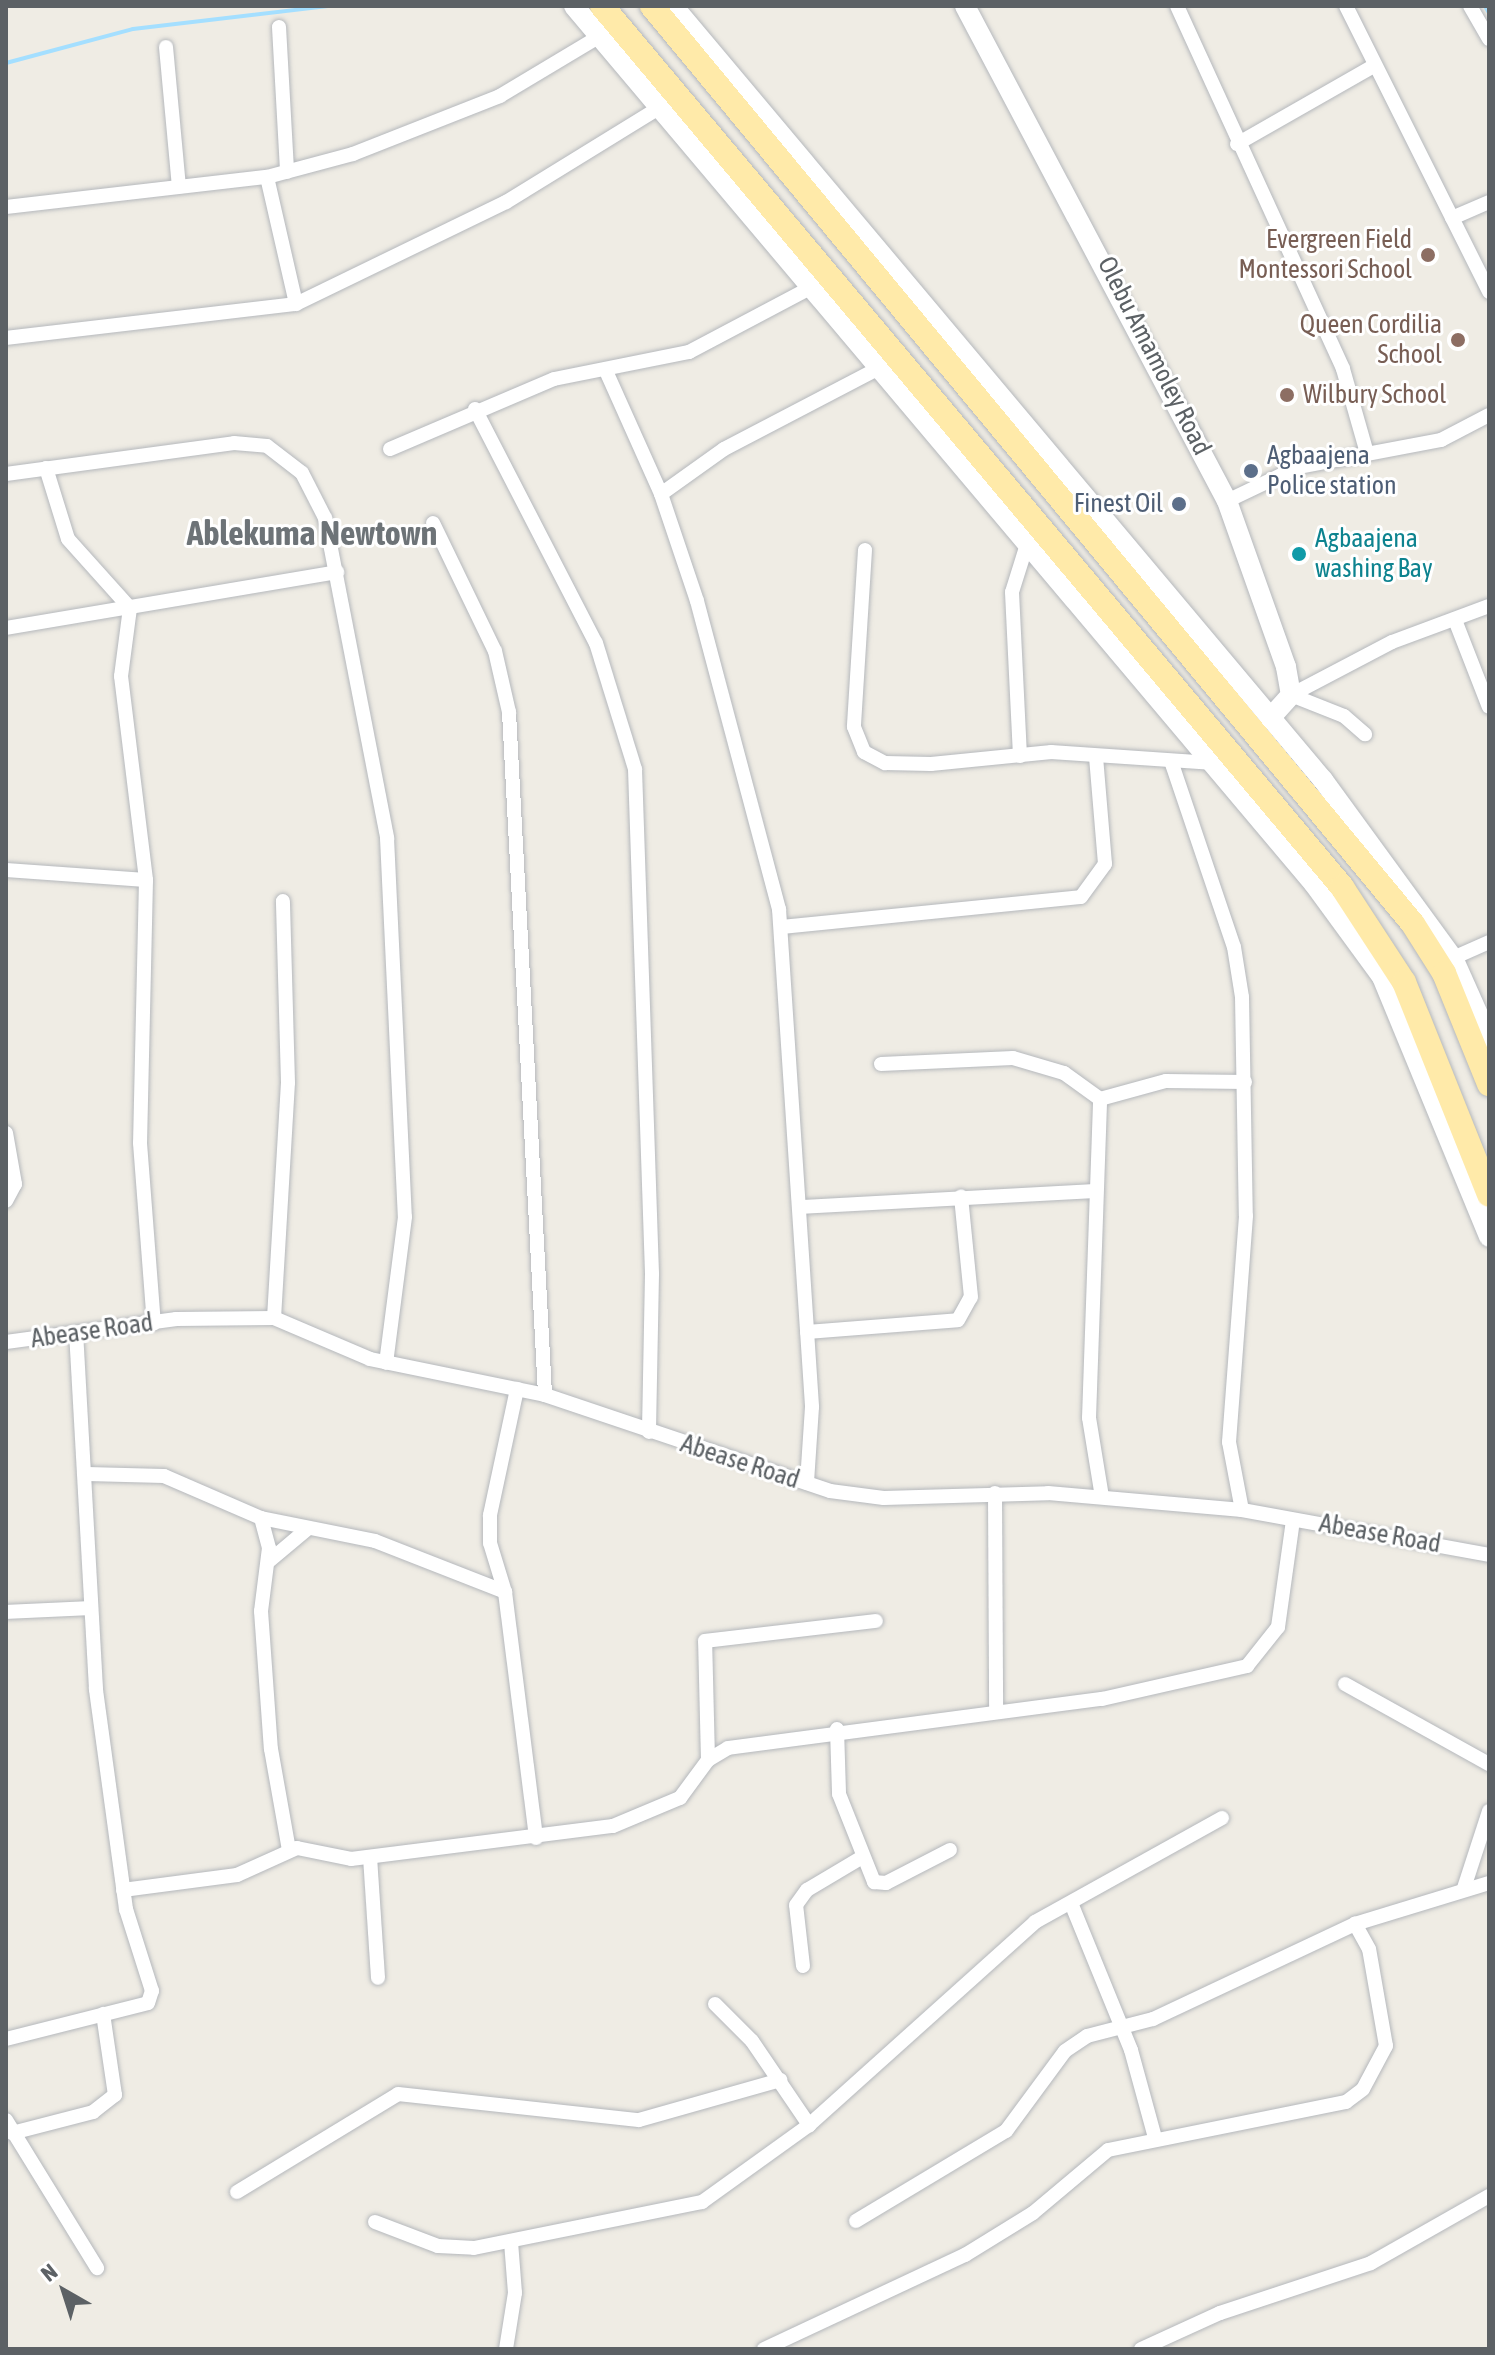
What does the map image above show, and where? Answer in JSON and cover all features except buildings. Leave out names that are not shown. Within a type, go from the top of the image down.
[{"type":"main road","points":[[602,6],[1105,603],[1182,712],[1342,887],[1404,982],[1489,1195]]},
{"type":"main road","points":[[652,6],[876,278],[1133,579],[1413,924],[1444,973],[1487,1074]]},
{"type":"main road","points":[[848,299],[876,278]]},
{"type":"main road","points":[[1105,603],[1133,579]]},
{"type":"street","points":[[574,6],[1027,544],[1182,712],[1211,763],[1382,977],[1489,1237]]},
{"type":"street","points":[[673,6],[1398,875],[1453,958],[1489,1039]]},
{"type":"street","name":"Olebu Amamoley Road","points":[[965,6],[1227,501],[1277,629],[1291,695]]},
{"type":"street","points":[[1177,6],[1237,144],[1343,369],[1367,453]]},
{"type":"street","points":[[1346,6],[1372,67],[1489,292]]},
{"type":"street","points":[[1470,6],[1489,39]]},
{"type":"street","points":[[279,27],[287,172]]},
{"type":"street","points":[[6,207],[267,177],[287,172],[405,136],[500,96],[600,36]]},
{"type":"street","points":[[166,47],[179,186]]},
{"type":"street","points":[[1237,144],[1372,67]]},
{"type":"street","points":[[6,338],[296,304],[506,202],[659,108]]},
{"type":"street","points":[[267,177],[296,304]]},
{"type":"street","points":[[1452,218],[1489,202]]},
{"type":"street","points":[[390,449],[475,409],[554,379],[606,371],[736,333],[812,287]]},
{"type":"street","points":[[661,494],[724,449],[879,368]]},
{"type":"street","points":[[606,371],[661,494],[781,927],[807,1332],[807,1483]]},
{"type":"street","points":[[475,409],[596,643],[635,769],[652,1274],[649,1432]]},
{"type":"street","points":[[1227,501],[1298,467],[1441,440],[1489,415]]},
{"type":"street","points":[[6,474],[234,443],[267,446],[302,473],[325,518],[387,838],[405,1217],[386,1363]]},
{"type":"street","points":[[46,468],[68,539],[130,608],[123,721],[146,880],[140,1143],[154,1323]]},
{"type":"street","points":[[433,523],[495,651],[509,712],[545,1395]]},
{"type":"street","points":[[1020,756],[1012,592],[1027,544]]},
{"type":"street","points":[[865,550],[854,727],[864,752],[885,763],[931,764],[1020,756],[1211,763]]},
{"type":"street","points":[[6,628],[337,572]]},
{"type":"street","points":[[1270,718],[1291,695],[1392,642],[1489,606]]},
{"type":"street","points":[[1455,620],[1489,707]]},
{"type":"street","points":[[1291,695],[1344,716],[1365,734]]},
{"type":"street","points":[[781,927],[1081,897],[1098,883],[1105,864],[1096,757]]},
{"type":"street","points":[[1171,761],[1234,947],[1245,1082],[1246,1216],[1229,1442],[1242,1510]]},
{"type":"street","points":[[6,870],[146,880]]},
{"type":"street","points":[[274,1318],[288,1083],[283,901]]},
{"type":"street","points":[[1453,958],[1489,942]]},
{"type":"street","points":[[881,1064],[1013,1058],[1064,1073],[1100,1099]]},
{"type":"street","points":[[1100,1099],[1166,1081],[1245,1082]]},
{"type":"street","points":[[1100,1099],[1093,1191],[1089,1418],[1102,1497]]},
{"type":"street","points":[[6,1133],[15,1184],[6,1201]]},
{"type":"street","points":[[801,1207],[1093,1191]]},
{"type":"street","points":[[807,1332],[958,1320],[971,1297],[961,1196]]},
{"type":"street","name":"Abease Road","points":[[6,1342],[154,1323],[274,1318],[386,1363],[545,1395],[807,1483],[884,1498],[995,1493],[1102,1497],[1242,1510],[1489,1555]]},
{"type":"street","points":[[6,2039],[148,2003],[152,1991],[123,1890],[90,1608],[87,1474],[76,1335]]},
{"type":"street","points":[[517,1389],[490,1515],[490,1543],[505,1592],[536,1838]]},
{"type":"street","points":[[87,1474],[164,1476],[261,1518],[306,1530],[375,1541],[505,1592]]},
{"type":"street","points":[[995,1493],[996,1711]]},
{"type":"street","points":[[261,1518],[268,1562],[261,1611],[274,1777],[289,1850]]},
{"type":"street","points":[[123,1890],[221,1879],[289,1850],[370,1857],[536,1838],[647,1817],[680,1798],[708,1760],[759,1741],[837,1729],[1102,1699],[1247,1666],[1278,1627],[1293,1520]]},
{"type":"street","points":[[268,1562],[306,1530]]},
{"type":"street","points":[[6,1612],[90,1608]]},
{"type":"street","points":[[708,1760],[705,1641],[876,1621]]},
{"type":"street","points":[[1345,1684],[1489,1764]]},
{"type":"street","points":[[837,1729],[837,1785],[861,1858],[879,1886],[950,1850]]},
{"type":"street","points":[[1464,1888],[1489,1811]]},
{"type":"street","points":[[375,2222],[449,2248],[511,2242],[702,2202],[809,2125],[1024,1931],[1222,1818]]},
{"type":"street","points":[[370,1857],[378,1978]]},
{"type":"street","points":[[803,1966],[796,1905],[861,1858]]},
{"type":"street","points":[[856,2221],[1016,2124],[1076,2043],[1097,2031],[1123,2030],[1355,1924],[1464,1888],[1489,1883]]},
{"type":"street","points":[[1071,1903],[1123,2030],[1155,2138]]},
{"type":"street","points":[[764,2349],[965,2255],[1033,2213],[1088,2162],[1155,2138],[1333,2109],[1363,2089],[1385,2035],[1369,1949],[1355,1924]]},
{"type":"street","points":[[715,2004],[780,2080],[809,2125]]},
{"type":"street","points":[[97,2268],[9,2127],[93,2112],[115,2095],[103,2014]]},
{"type":"street","points":[[237,2192],[398,2094],[639,2120],[780,2080]]},
{"type":"street","points":[[1141,2349],[1220,2313],[1371,2263],[1489,2196]]},
{"type":"street","points":[[506,2349],[515,2293],[511,2242]]},
{"type":"waterway","points":[[6,63],[133,29],[328,6]]},
{"type":"waterway","points":[[1485,6],[1489,13]]},
{"type":"place","name":"Evergreen Field Montessori School","points":[[1428,255]]},
{"type":"place","name":"Queen Cordilia School","points":[[1458,340]]},
{"type":"place","name":"Wilbury School","points":[[1287,395]]},
{"type":"place","name":"Agbaajena Police station","points":[[1251,471]]},
{"type":"place","name":"Finest Oil","points":[[1179,504]]},
{"type":"place","name":"Agbaajena washing Bay","points":[[1299,554]]},
{"type":"district","name":"Ablekuma Newtown","points":[[312,533]]}]
